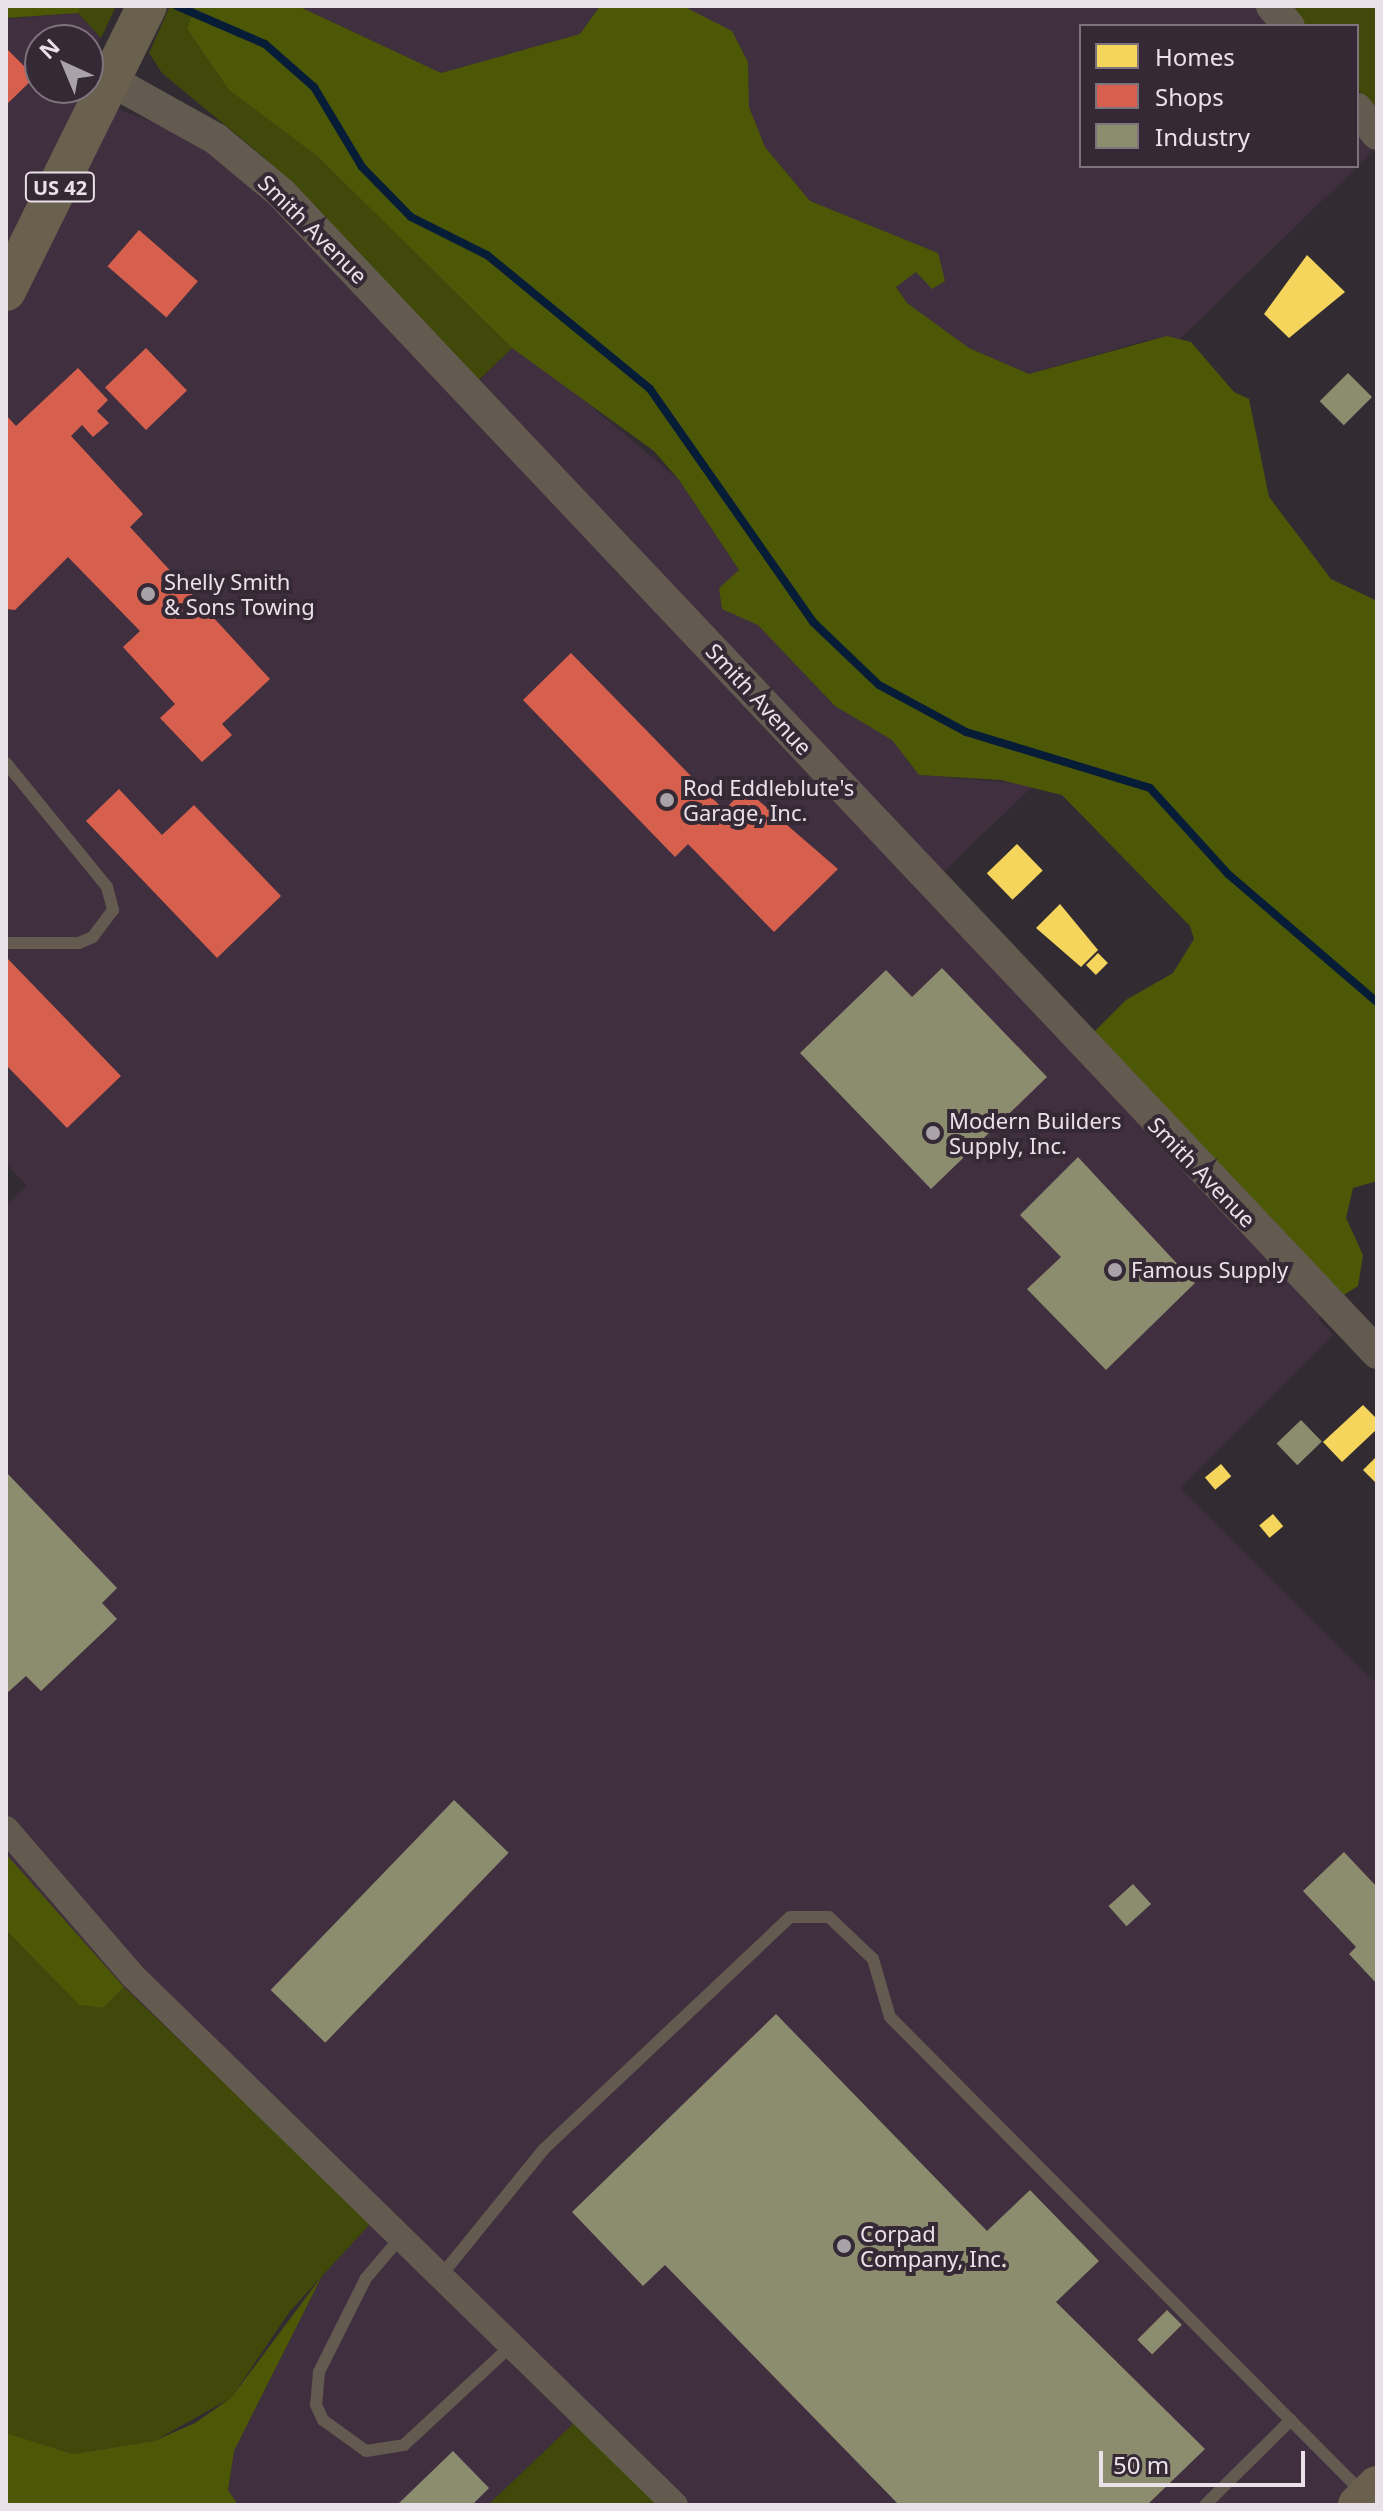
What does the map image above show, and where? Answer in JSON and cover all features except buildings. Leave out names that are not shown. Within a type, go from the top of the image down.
[{"type":"main road","name":"US 42","points":[[6,291],[142,16]]},
{"type":"street","points":[[1272,6],[1287,24]]},
{"type":"street","name":"Smith Avenue","points":[[112,81],[216,139],[281,193],[1377,1353]]},
{"type":"street","points":[[1359,112],[1377,134]]},
{"type":"street","points":[[6,1829],[133,1976],[444,2272],[675,2505]]},
{"type":"lane","points":[[6,763],[107,887],[113,910],[93,937],[79,943],[6,943]]},
{"type":"lane","points":[[444,2272],[544,2149],[790,1917],[808,1913],[829,1917],[873,1959],[890,2017],[1367,2496]]},
{"type":"lane","points":[[404,2233],[366,2278],[319,2372],[316,2405],[323,2420],[366,2451],[404,2445],[515,2342]]},
{"type":"lane","points":[[1205,2505],[1291,2420]]},
{"type":"shaded area","points":[[298,6],[600,6],[580,34],[441,73]]},
{"type":"shaded area","points":[[683,6],[1254,6],[1269,24],[1079,24],[1079,168],[1356,168],[1180,339],[1147,340],[1029,374],[969,348],[906,303],[896,286],[904,274],[917,272],[922,281],[938,253],[810,201],[765,147],[749,107],[748,62]]},
{"type":"shaded area","points":[[78,13],[88,24],[24,24],[24,104],[104,103],[194,138],[273,205],[460,400],[512,348],[568,387],[679,480],[739,570],[722,608],[758,624],[835,706],[892,740],[919,775],[1034,785],[942,873],[1344,1295],[1318,1319],[1333,1335],[1180,1489],[1377,1684],[1377,2505],[657,2505],[575,2422],[488,2505],[238,2505],[228,2490],[234,2451],[322,2276],[371,2223],[124,1987],[6,1854],[6,1207],[27,1186],[6,1163],[6,19]]},
{"type":"shaded area","points":[[1359,134],[1373,151],[1359,165]]},
{"type":"green space","points":[[6,6],[81,6],[78,13],[6,18]]},
{"type":"green space","points":[[80,6],[116,6],[104,32],[104,24],[88,24],[78,13]]},
{"type":"green space","points":[[170,6],[195,6],[187,29],[229,90],[317,156],[512,348],[477,382],[266,159],[162,73],[149,53]]},
{"type":"green space","points":[[195,6],[298,6],[441,73],[580,34],[600,6],[683,6],[732,31],[748,62],[749,107],[765,147],[810,201],[938,253],[945,281],[932,289],[916,272],[896,287],[907,303],[969,348],[1029,374],[1167,336],[1191,342],[1234,392],[1249,399],[1269,497],[1331,579],[1377,601],[1377,1181],[1353,1188],[1346,1218],[1363,1255],[1358,1286],[1344,1295],[1091,1035],[1126,1000],[1173,973],[1194,939],[1190,926],[1062,795],[1001,780],[919,775],[892,740],[835,706],[758,625],[722,609],[719,588],[739,570],[679,480],[654,451],[512,348],[317,156],[229,90],[187,29]]},
{"type":"green space","points":[[1290,6],[1377,6],[1377,112],[1359,90],[1359,24],[1304,24]]},
{"type":"green space","points":[[6,1854],[124,1987],[103,2008],[79,2005],[6,1930]]},
{"type":"green space","points":[[6,1930],[79,2005],[103,2008],[124,1987],[371,2223],[290,2311],[231,2398],[154,2441],[73,2454],[6,2433]]},
{"type":"green space","points":[[322,2276],[234,2451],[228,2490],[238,2505],[6,2505],[6,2433],[73,2454],[154,2441],[195,2423],[231,2398]]},
{"type":"green space","points":[[575,2422],[657,2505],[488,2505]]},
{"type":"waterway","points":[[177,6],[265,44],[314,87],[362,167],[411,217],[487,255],[650,389],[813,622],[879,685],[966,732],[1150,788],[1228,874],[1377,1002]]},
{"type":"place","name":"Shelly Smith & Sons Towing","points":[[148,594]]},
{"type":"place","name":"Rod Eddleblute's Garage, Inc.","points":[[667,800]]},
{"type":"place","name":"Modern Builders Supply, Inc.","points":[[933,1133]]},
{"type":"place","name":"Famous Supply","points":[[1115,1270]]},
{"type":"place","name":"Corpad Company, Inc.","points":[[844,2246]]}]
